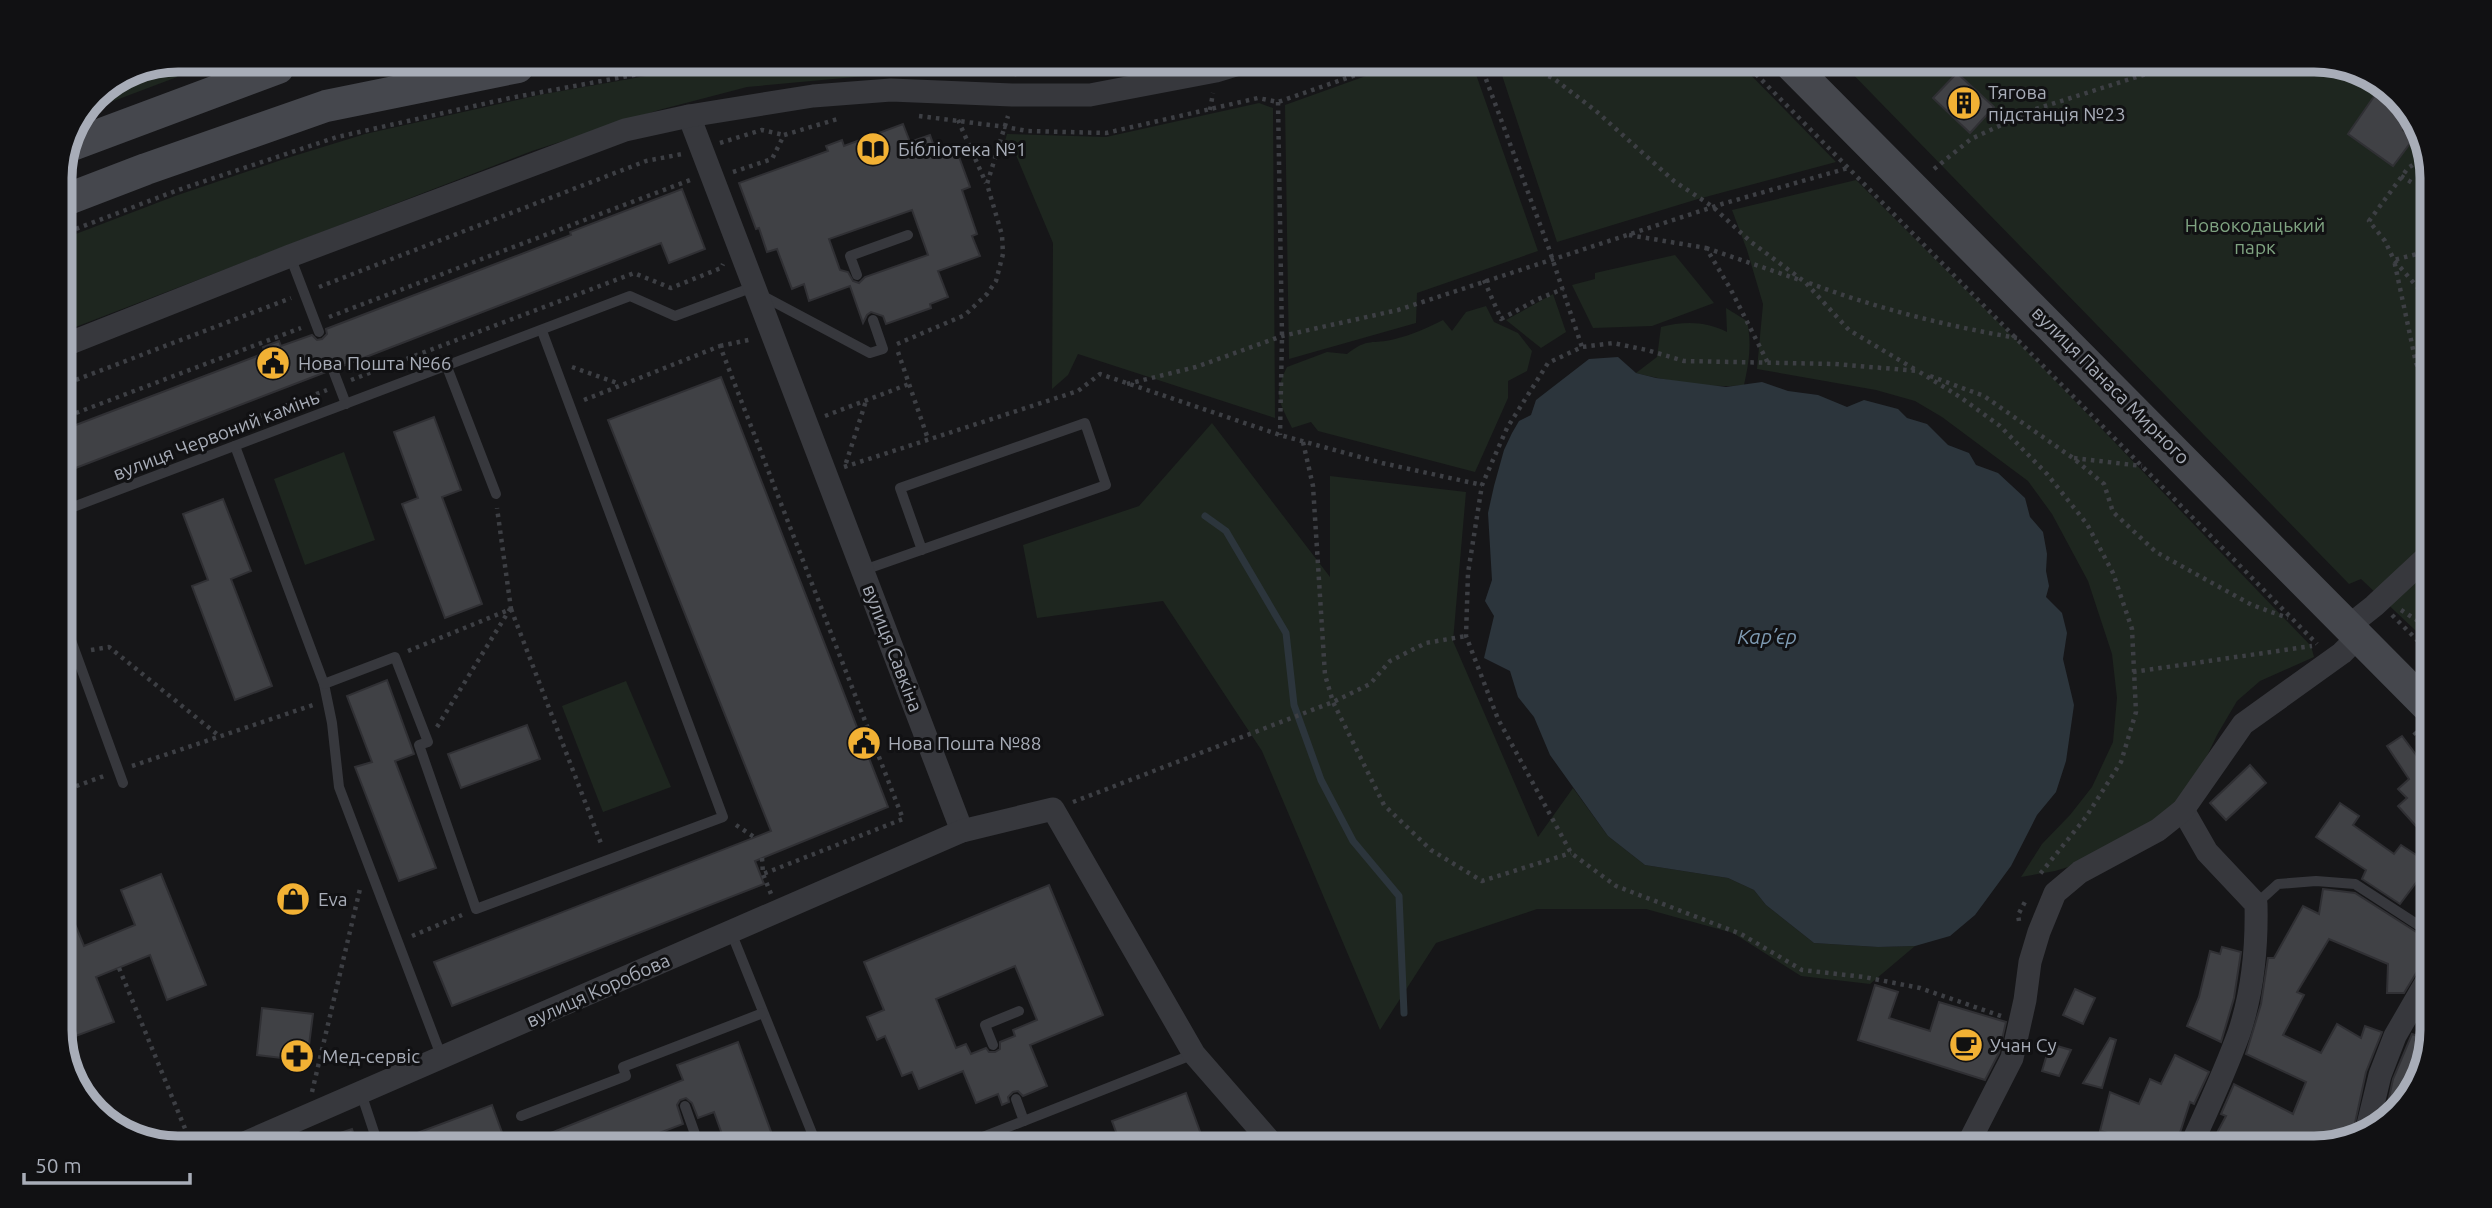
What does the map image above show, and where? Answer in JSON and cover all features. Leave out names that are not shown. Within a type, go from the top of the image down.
[{"type":"main road","points":[[78,143],[267,72]]},
{"type":"main road","points":[[72,197],[326,106],[493,72]]},
{"type":"main road","name":"вулиця Панаса Мирного","points":[[1798,72],[2355,630],[2420,718]]},
{"type":"street","points":[[72,342],[290,256],[625,130],[690,116],[813,96],[891,90],[1090,95],[1211,72]]},
{"type":"street","name":"вулиця Савкіна","points":[[690,116],[714,149],[738,240],[962,831]]},
{"type":"street","points":[[1973,1136],[2012,1058],[2030,962],[2054,893],[2080,872],[2158,830],[2183,810],[2244,724],[2337,657],[2374,606],[2420,563]]},
{"type":"street","points":[[962,831],[1053,809],[1194,1054],[1265,1136]]},
{"type":"street","points":[[2183,810],[2207,852],[2256,904],[2257,941],[2239,1031],[2195,1136]]},
{"type":"street","name":"вулиця Коробова","points":[[262,1136],[962,831]]},
{"type":"street","points":[[2369,1120],[2380,1075],[2395,1035],[2420,992]]},
{"type":"lane","points":[[857,275],[850,256],[908,234]]},
{"type":"lane","points":[[290,256],[317,327]]},
{"type":"lane","points":[[757,290],[870,353],[883,349],[873,320]]},
{"type":"lane","name":"вулиця Червоний камінь","points":[[72,507],[630,296],[675,316],[757,290]]},
{"type":"lane","points":[[324,684],[395,657],[428,742],[419,745],[476,909],[723,817],[542,331]]},
{"type":"lane","points":[[447,367],[496,494]]},
{"type":"lane","points":[[333,369],[346,404]]},
{"type":"lane","points":[[864,570],[922,550],[1106,485],[1084,423],[900,488],[922,550]]},
{"type":"lane","points":[[235,446],[324,684],[339,787],[442,1058]]},
{"type":"lane","points":[[72,644],[123,783]]},
{"type":"lane","points":[[2256,904],[2278,884],[2316,881],[2355,884],[2420,926]]},
{"type":"lane","points":[[731,932],[813,1136]]},
{"type":"lane","points":[[993,1045],[985,1025],[1019,1011]]},
{"type":"lane","points":[[521,1116],[626,1076],[623,1067],[764,1013]]},
{"type":"lane","points":[[997,1136],[1024,1121],[1194,1054]]},
{"type":"lane","points":[[361,1093],[376,1136]]},
{"type":"lane","points":[[1016,1099],[1024,1121]]},
{"type":"lane","points":[[685,1106],[695,1136]]},
{"type":"path","points":[[72,230],[178,190],[337,137],[509,98],[650,72]]},
{"type":"path","points":[[987,184],[1006,127],[1015,72]]},
{"type":"path","points":[[911,115],[1027,131],[1106,133],[1258,99],[1278,102],[1364,72]]},
{"type":"path","points":[[1483,72],[1582,347]]},
{"type":"path","points":[[1539,72],[1553,78],[1596,111],[1674,181],[1713,207],[1751,242],[1805,282],[1849,330],[1960,397],[2000,426],[2047,474],[2087,524],[2113,573],[2132,629],[2136,712],[2121,762],[2086,817],[2038,877]]},
{"type":"path","points":[[1754,72],[2292,619],[2317,644],[2337,657]]},
{"type":"path","points":[[1934,169],[1972,139],[2036,109],[2152,72]]},
{"type":"path","points":[[1278,102],[1282,336],[1280,435]]},
{"type":"path","points":[[72,381],[646,161],[714,149],[762,130],[784,135],[853,115]]},
{"type":"path","points":[[928,439],[896,345],[965,315],[987,294],[996,281],[1003,254],[1002,235],[987,184],[958,120]]},
{"type":"path","points":[[72,415],[317,327],[690,180],[719,170],[730,173],[772,159],[784,135]]},
{"type":"path","points":[[2418,160],[2401,176],[2369,221],[2385,242],[2394,260],[2420,370]]},
{"type":"path","points":[[1127,384],[1196,368],[1282,336],[1398,310],[1713,207],[1848,168]]},
{"type":"path","points":[[2401,176],[2414,184]]},
{"type":"path","points":[[1626,235],[1706,248],[1863,302],[1972,330],[2017,338]]},
{"type":"path","points":[[671,288],[721,268],[738,240]]},
{"type":"path","points":[[1706,248],[1730,288],[1768,363]]},
{"type":"path","points":[[2394,260],[2420,252]]},
{"type":"path","points":[[2394,260],[2420,290]]},
{"type":"path","points":[[1484,280],[1501,319],[1563,289]]},
{"type":"path","points":[[570,406],[720,346],[775,335]]},
{"type":"path","points":[[2021,1021],[1920,988],[1864,977],[1802,970],[1741,934],[1616,886],[1571,853],[1498,719],[1466,636],[1468,573],[1482,485],[1507,428],[1548,363],[1582,347],[1613,343],[1684,361],[1835,365],[1918,371],[1984,396],[2073,458],[2104,484],[2113,512],[2156,552],[2252,605],[2292,619]]},
{"type":"path","points":[[720,346],[903,819],[763,874]]},
{"type":"path","points":[[553,360],[621,385]]},
{"type":"path","points":[[808,422],[909,384]]},
{"type":"path","points":[[845,467],[866,400]]},
{"type":"path","points":[[1303,442],[1313,486],[1325,675],[1333,702],[1384,805],[1431,850],[1482,881],[1571,853]]},
{"type":"path","points":[[1341,450],[1382,463],[1482,485]]},
{"type":"path","points":[[2073,458],[2143,466]]},
{"type":"path","points":[[496,494],[510,608],[607,861]]},
{"type":"path","points":[[2382,598],[2420,622]]},
{"type":"path","points":[[395,657],[510,608]]},
{"type":"path","points":[[428,742],[510,608]]},
{"type":"path","points":[[2133,672],[2300,649],[2355,630]]},
{"type":"path","points":[[1053,809],[1333,702],[1370,684],[1390,661],[1426,643],[1466,636]]},
{"type":"path","points":[[75,653],[109,647],[219,736]]},
{"type":"path","points":[[72,788],[327,701]]},
{"type":"path","points":[[723,817],[754,837]]},
{"type":"path","points":[[762,858],[763,874],[778,911]]},
{"type":"path","points":[[306,1116],[366,860]]},
{"type":"path","points":[[2028,896],[2018,915],[2030,962]]},
{"type":"path","points":[[398,942],[476,909]]},
{"type":"path","points":[[119,968],[188,1136]]},
{"type":"green space","points":[[190,72],[100,106],[119,90],[137,80],[157,74]]},
{"type":"green space","points":[[668,72],[891,72],[747,87],[659,110],[532,151],[72,328],[72,235],[175,196],[365,134],[539,95]]},
{"type":"green space","points":[[914,72],[1117,72],[1106,75],[987,76]]},
{"type":"green space","points":[[1377,72],[1475,72],[1538,251],[1417,293],[1416,323],[1289,359],[1285,105]]},
{"type":"green space","points":[[1501,72],[1748,72],[1836,162],[1698,199],[1557,242]]},
{"type":"green space","name":"Новокодацький парк","points":[[1851,72],[2314,72],[2355,80],[2389,103],[2412,137],[2420,171],[2420,635],[2361,579],[2349,584]]},
{"type":"green space","points":[[1259,103],[1273,108],[1275,418],[1078,354],[1068,375],[1052,389],[1053,243],[1013,148],[1005,141],[1007,134],[1106,137]]},
{"type":"green space","points":[[1856,180],[2016,340],[2311,646],[2314,657],[2260,681],[2237,701],[2217,735],[2187,798],[2114,853],[2055,871],[2021,877],[2042,844],[2092,787],[2113,742],[2117,698],[2112,654],[2088,581],[2052,514],[2028,481],[1942,417],[1915,401],[1876,390],[1757,369],[1763,304],[1732,210]]},
{"type":"green space","points":[[1675,255],[1714,303],[1652,326],[1593,328],[1572,285],[1595,279],[1595,273]]},
{"type":"green space","points":[[1553,294],[1566,332],[1541,348],[1506,320]]},
{"type":"green space","points":[[1486,306],[1494,322],[1518,333],[1532,351],[1527,371],[1508,381],[1508,398],[1475,472],[1318,431],[1311,422],[1292,428],[1279,398],[1280,385],[1287,367],[1327,352],[1347,354],[1366,343],[1401,337],[1443,320],[1452,331],[1466,312]]},
{"type":"green space","points":[[1726,308],[1747,321],[1749,353],[1744,385],[1690,384],[1636,373],[1657,357],[1661,327],[1695,323],[1727,332]]},
{"type":"green space","points":[[1212,423],[1330,577],[1330,476],[1466,492],[1453,641],[1538,837],[1573,788],[1608,836],[1645,865],[1728,878],[1754,890],[1766,905],[1814,943],[1915,946],[1870,984],[1801,976],[1733,933],[1646,909],[1537,909],[1436,943],[1380,1030],[1262,751],[1163,601],[1037,618],[1023,545],[1139,506]]},
{"type":"green space","points":[[344,452],[375,540],[305,565],[274,479]]},
{"type":"green space","points":[[626,681],[671,787],[603,812],[562,706]]},
{"type":"water","name":"Кар’єр","points":[[1618,357],[1636,373],[1656,378],[1726,387],[1762,382],[1788,391],[1818,395],[1847,407],[1864,400],[1898,409],[1907,418],[1927,424],[1948,445],[1969,453],[1976,465],[1998,473],[2025,498],[2030,517],[2043,532],[2049,586],[2046,597],[2062,613],[2067,633],[2063,659],[2074,705],[2066,761],[2056,792],[2037,815],[2011,866],[1975,915],[1950,936],[1915,946],[1814,943],[1766,905],[1754,890],[1728,878],[1645,865],[1608,836],[1550,755],[1534,717],[1518,697],[1510,671],[1484,658],[1494,616],[1485,601],[1492,580],[1488,513],[1504,450],[1519,421],[1531,415],[1536,400],[1589,359]]},
{"type":"building","name":"Тягова пiдстанцiя №23","points":[[1957,73],[1994,107],[1970,133],[1933,98]]},
{"type":"building","points":[[2375,95],[2398,113],[2406,125],[2403,130],[2413,140],[2393,166],[2348,134]]},
{"type":"building","points":[[903,124],[910,142],[930,135],[936,152],[955,146],[970,187],[962,190],[977,234],[972,236],[980,256],[938,271],[948,297],[930,304],[931,308],[886,324],[883,316],[871,312],[863,323],[850,286],[809,301],[804,284],[792,289],[777,249],[767,252],[739,183],[828,151],[826,146],[842,140],[844,146]],"holes":[[[912,210],[928,255],[865,277],[859,283],[853,281],[848,272],[840,270],[829,239]]]},
{"type":"building","points":[[682,189],[705,249],[669,263],[661,243],[340,367],[331,362],[326,372],[72,469],[72,426],[265,353],[263,347],[279,341],[281,346],[312,335],[317,340],[322,339],[327,334],[326,329],[571,235],[570,232]]},
{"type":"building","points":[[721,377],[888,807],[755,861],[764,884],[452,1006],[434,962],[771,831],[608,420]]},
{"type":"building","points":[[434,417],[461,490],[442,497],[482,604],[445,618],[402,504],[418,498],[394,432]]},
{"type":"building","points":[[223,499],[251,571],[231,579],[272,686],[235,700],[192,586],[208,580],[183,514]]},
{"type":"building","points":[[387,680],[414,754],[395,761],[436,868],[399,881],[355,767],[372,762],[347,696]]},
{"type":"building","points":[[527,725],[540,759],[461,788],[448,754]]},
{"type":"building","points":[[2402,736],[2420,760],[2420,831],[2398,806],[2407,798],[2398,789],[2409,779],[2387,746]]},
{"type":"building","points":[[2250,765],[2266,783],[2226,820],[2210,803]]},
{"type":"building","points":[[2340,803],[2359,816],[2353,825],[2394,854],[2401,845],[2420,857],[2420,877],[2400,904],[2362,879],[2366,870],[2316,837]]},
{"type":"building","points":[[161,874],[206,985],[167,1000],[150,955],[96,977],[114,1022],[73,1037],[72,917],[84,946],[135,925],[121,890]]},
{"type":"building","points":[[1049,885],[1103,1015],[1030,1045],[1047,1086],[1023,1096],[1018,1091],[1013,1092],[1008,1097],[1009,1102],[1002,1105],[998,1094],[976,1103],[963,1071],[919,1089],[912,1072],[902,1076],[885,1036],[877,1040],[867,1017],[884,1010],[864,962]],"holes":[[[1015,966],[1037,1020],[1013,1030],[1015,1036],[1000,1042],[1000,1049],[995,1052],[989,1052],[986,1048],[971,1054],[966,1044],[956,1048],[936,999]]]},
{"type":"building","points":[[2323,889],[2355,893],[2420,934],[2420,967],[2404,993],[2387,993],[2388,964],[2329,939],[2297,992],[2304,995],[2283,1035],[2321,1053],[2337,1024],[2361,1038],[2365,1026],[2382,1032],[2366,1072],[2354,1128],[2341,1133],[2314,1136],[2215,1136],[2226,1116],[2221,1114],[2234,1084],[2293,1114],[2306,1082],[2246,1054],[2261,1004],[2268,958],[2274,958],[2303,906],[2319,914]]},
{"type":"building","points":[[2222,947],[2241,952],[2234,998],[2221,1042],[2187,1026],[2199,997],[2210,951],[2220,954]]},
{"type":"building","name":"Учан Су","points":[[1875,985],[1898,992],[1889,1018],[1930,1031],[1939,1002],[2006,1022],[1999,1053],[1985,1080],[1858,1040]]},
{"type":"building","points":[[2075,989],[2095,998],[2083,1024],[2063,1015]]},
{"type":"building","points":[[262,1008],[313,1014],[307,1061],[257,1055]]},
{"type":"building","points":[[2412,1034],[2419,1036],[2412,1071],[2387,1107],[2393,1079]]},
{"type":"building","points":[[2110,1038],[2116,1040],[2102,1088],[2083,1083]]},
{"type":"building","points":[[738,1042],[773,1136],[723,1136],[714,1112],[698,1118],[692,1103],[686,1098],[680,1100],[677,1105],[683,1124],[652,1136],[543,1136],[683,1080],[677,1065]]},
{"type":"building","points":[[2050,1044],[2071,1050],[2059,1076],[2042,1071]]},
{"type":"building","points":[[2175,1055],[2209,1072],[2194,1104],[2190,1102],[2179,1136],[2119,1136],[2100,1131],[2110,1092],[2139,1104],[2150,1079],[2161,1084]]},
{"type":"building","points":[[1186,1093],[1202,1136],[1118,1136],[1112,1121]]},
{"type":"building","points":[[492,1105],[503,1136],[409,1136]]},
{"type":"building","points":[[352,1129],[354,1136],[331,1136]]},
{"type":"waterway","points":[[1205,516],[1226,531],[1286,633],[1294,705],[1321,780],[1353,841],[1399,896],[1404,1013]]},
{"type":"place","name":"Тягова пiдстанцiя №23","points":[[1964,103]]},
{"type":"place","name":"Бібліотека №1","points":[[873,149]]},
{"type":"place","name":"Нова Пошта №66","points":[[273,363]]},
{"type":"place","name":"Нова Пошта №88","points":[[864,743]]},
{"type":"place","name":"Eva","points":[[293,899]]},
{"type":"place","name":"Учан Су","points":[[1966,1045]]},
{"type":"place","name":"Мед-сервіс","points":[[297,1056]]}]
